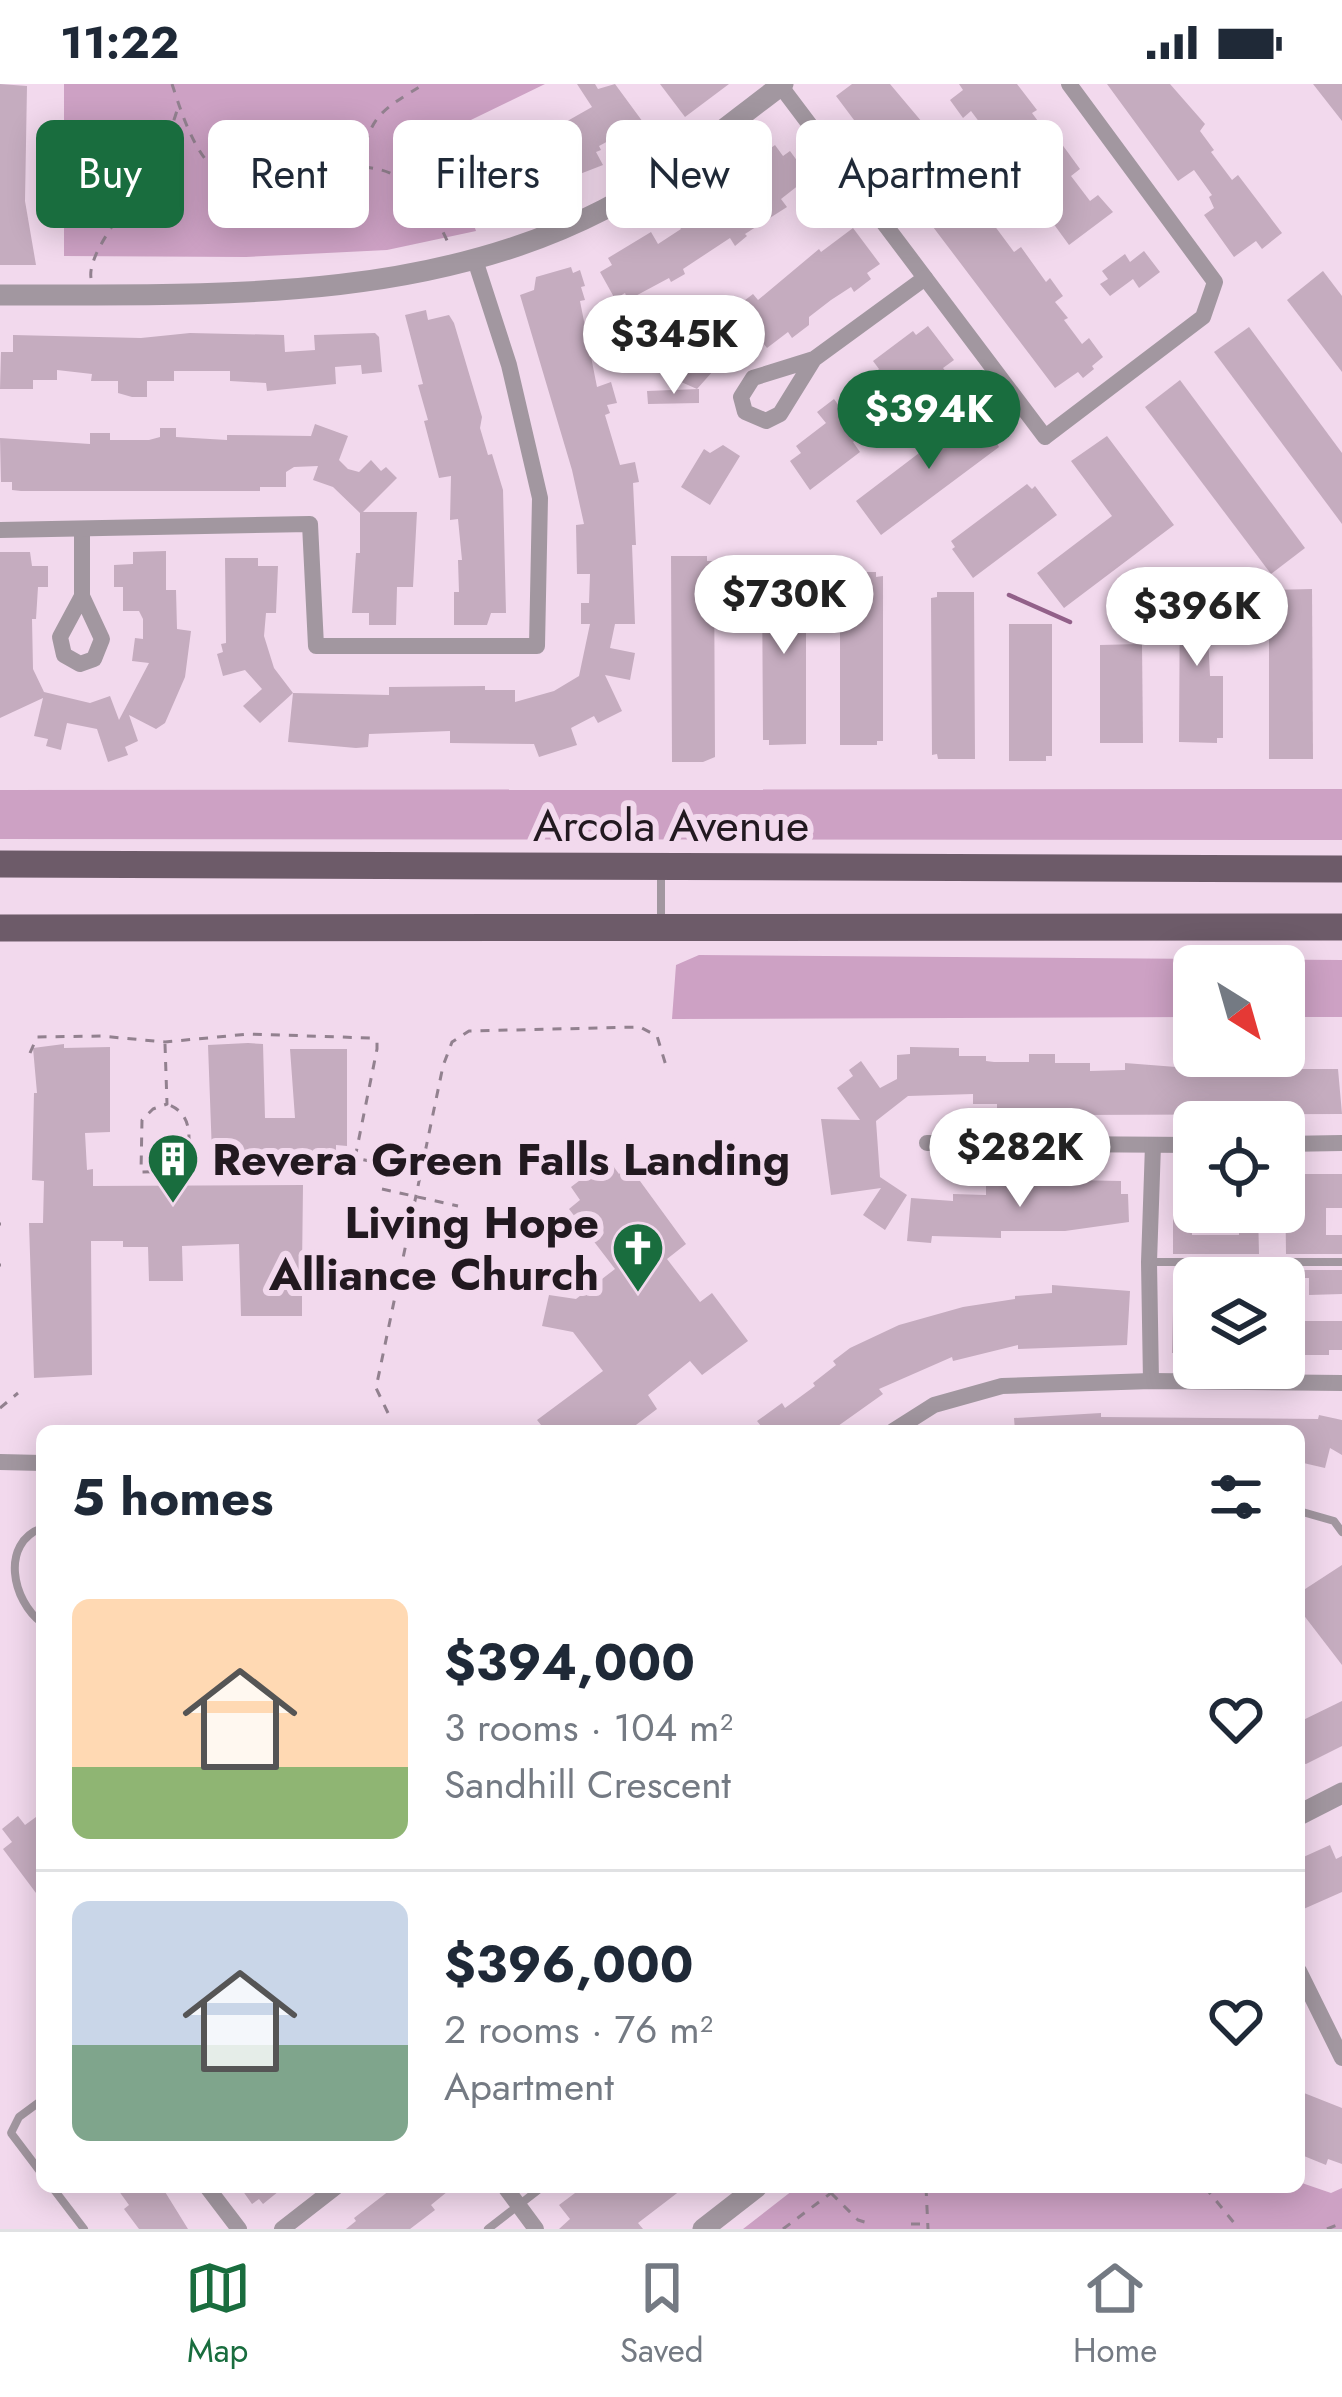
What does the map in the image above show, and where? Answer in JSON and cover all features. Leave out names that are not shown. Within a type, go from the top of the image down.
[{"type":"main road","name":"Arcola Avenue","points":[[0,865],[1342,868]]},
{"type":"main road","points":[[0,928],[1342,928]]},
{"type":"street","points":[[0,295],[346,286],[469,261],[563,228],[643,188],[781,85],[1046,437],[1203,317],[1215,282],[1069,84]]},
{"type":"street","points":[[0,530],[310,524],[316,646],[537,646],[540,498],[509,365],[469,261]]},
{"type":"street","points":[[814,359],[925,278]]},
{"type":"street","points":[[82,529],[82,596]]},
{"type":"street","points":[[927,1143],[1173,1145]]},
{"type":"street","points":[[1305,1144],[1342,1143]]},
{"type":"street","points":[[1151,1381],[1153,1145]]},
{"type":"street","points":[[902,1425],[934,1405],[1002,1386],[1151,1381],[1342,1383]]},
{"type":"street","points":[[0,1462],[36,1463]]},
{"type":"street","points":[[1305,1811],[1342,1793]]},
{"type":"street","points":[[1305,1983],[1342,2058]]},
{"type":"street","points":[[212,2193],[239,2229]]},
{"type":"street","points":[[282,2229],[328,2193]]},
{"type":"street","points":[[510,2193],[536,2229]]},
{"type":"street","points":[[703,2229],[749,2193]]},
{"type":"lane","points":[[661,868],[662,930]]},
{"type":"lane","points":[[1149,1262],[1342,1262]]},
{"type":"lane","points":[[1305,1513],[1334,1521],[1342,1532]]},
{"type":"lane","points":[[36,1532],[25,1539],[14,1569],[15,1588],[36,1617]]},
{"type":"lane","points":[[28,1610],[36,1607]]},
{"type":"lane","points":[[36,2104],[19,2117],[11,2133],[36,2166]]},
{"type":"lane","points":[[57,2193],[84,2229]]},
{"type":"lane","points":[[488,2229],[534,2193]]},
{"type":"path","points":[[172,84],[208,162]]},
{"type":"path","points":[[369,127],[375,118],[424,84]]},
{"type":"path","points":[[93,293],[92,259],[162,150],[179,106]]},
{"type":"path","points":[[369,166],[387,171],[417,191],[469,261]]},
{"type":"path","points":[[388,1414],[376,1388],[443,1066],[452,1042],[481,1030],[640,1027],[657,1036],[667,1069]]},
{"type":"path","points":[[30,1053],[37,1037],[165,1042],[249,1034],[370,1038],[377,1042],[377,1049],[355,1158],[380,1163]]},
{"type":"path","points":[[165,1042],[166,1104]]},
{"type":"path","points":[[166,1104],[180,1109],[189,1120],[187,1171],[141,1172],[141,1127],[146,1115],[166,1104]]},
{"type":"path","points":[[160,1172],[164,1186]]},
{"type":"path","points":[[382,1189],[458,1206]]},
{"type":"path","points":[[0,1408],[18,1393]]},
{"type":"path","points":[[783,2229],[829,2193]]},
{"type":"path","points":[[831,2193],[858,2220],[871,2224]]},
{"type":"path","points":[[911,2224],[927,2226],[926,2193]]},
{"type":"path","points":[[1210,2193],[1239,2229]]},
{"type":"path","points":[[1327,2229],[1342,2223]]},
{"type":"shaded area","points":[[64,84],[545,84],[471,120],[393,120],[393,228],[476,231],[387,250],[246,257],[64,256],[64,228],[184,228],[184,120],[64,120]]},
{"type":"shaded area","points":[[1342,789],[1342,840],[0,839],[0,790]]},
{"type":"shaded area","points":[[699,955],[1173,959],[1173,1017],[672,1019],[676,965]]},
{"type":"shaded area","points":[[1305,960],[1342,960],[1342,1017],[1305,1017]]},
{"type":"shaded area","points":[[1305,2184],[1331,2193],[1342,2188],[1342,2229],[743,2229],[789,2193],[1305,2193]]},
{"type":"building","points":[[0,84],[27,86],[25,201],[36,265],[0,265]]},
{"type":"building","points":[[577,84],[595,84],[598,89],[615,84],[641,120],[606,120],[606,142],[596,152],[603,165],[582,173],[582,120],[569,120],[592,107]]},
{"type":"building","points":[[660,84],[729,84],[685,117]]},
{"type":"building","points":[[852,84],[890,84],[920,120],[854,120],[836,96]]},
{"type":"building","points":[[959,84],[1017,84],[1037,110],[1032,113],[1037,120],[978,120],[971,111],[963,118],[950,100],[963,90]]},
{"type":"building","points":[[1107,84],[1170,84],[1205,124],[1200,131],[1232,180],[1238,175],[1282,233],[1262,249],[1256,241],[1234,257],[1204,215],[1214,208],[1212,195],[1194,170],[1178,181]]},
{"type":"building","points":[[1313,84],[1342,84],[1342,121]]},
{"type":"building","points":[[775,145],[783,156],[790,151],[796,159],[796,187],[781,199],[787,207],[772,217]]},
{"type":"building","points":[[1063,146],[1080,169],[1071,176],[1090,201],[1098,195],[1113,212],[1069,245],[1057,228],[1063,228]]},
{"type":"building","points":[[754,228],[735,246],[730,238],[671,282],[669,278],[628,300],[625,293],[615,299],[600,272],[612,265],[608,258],[651,232],[658,244],[681,229]]},
{"type":"building","points":[[853,228],[880,264],[867,273],[871,279],[854,292],[851,287],[831,300],[792,338],[788,332],[767,348],[759,338],[715,369],[687,333],[698,325],[694,320],[706,311],[710,316],[733,303],[736,307],[753,294],[758,300],[819,249],[821,252]]},
{"type":"building","points":[[934,228],[996,228],[1014,252],[1021,247],[1046,282],[1050,278],[1063,296],[1055,302],[1068,318],[1064,320],[1082,344],[1089,338],[1103,357],[1083,378],[1078,372],[1055,388]]},
{"type":"building","points":[[1144,251],[1160,272],[1139,288],[1133,279],[1110,296],[1100,284],[1108,279],[1102,271],[1125,254],[1130,262]]},
{"type":"building","points":[[571,267],[573,273],[580,270],[585,300],[580,301],[597,387],[611,382],[617,403],[607,405],[610,413],[605,415],[620,465],[635,462],[639,482],[633,483],[635,624],[615,624],[610,648],[635,653],[630,680],[605,675],[622,711],[598,723],[594,716],[571,728],[577,745],[539,757],[534,744],[450,743],[450,731],[369,734],[368,747],[356,748],[288,742],[293,693],[389,695],[389,687],[485,686],[485,690],[515,690],[515,702],[554,691],[579,676],[590,624],[581,624],[581,603],[589,603],[590,574],[577,574],[576,525],[584,524],[520,295],[534,290],[536,277]]},
{"type":"building","points":[[1323,271],[1342,296],[1342,372],[1287,300]]},
{"type":"building","points":[[426,310],[428,320],[449,315],[454,323],[482,417],[480,428],[503,490],[506,613],[491,613],[487,625],[454,625],[454,592],[459,592],[458,560],[462,560],[458,519],[450,520],[451,476],[439,478],[424,421],[428,420],[418,385],[423,384],[405,315]]},
{"type":"building","points":[[928,326],[954,360],[943,368],[947,373],[894,412],[871,381],[879,376],[873,361],[913,331],[916,335]]},
{"type":"building","points":[[1249,327],[1342,453],[1342,524],[1214,352]]},
{"type":"building","points":[[190,333],[284,335],[285,352],[315,350],[314,335],[375,333],[382,372],[362,374],[361,365],[335,367],[336,384],[267,391],[266,383],[230,381],[230,371],[174,371],[174,381],[147,381],[147,397],[132,397],[118,393],[118,381],[91,381],[92,374],[57,370],[57,380],[33,380],[33,389],[0,389],[1,352],[13,352],[13,335],[141,338]]},
{"type":"building","points":[[669,346],[713,371],[697,389],[645,366],[653,352]]},
{"type":"building","points":[[1180,380],[1305,548],[1271,574],[1145,407]]},
{"type":"building","points":[[699,389],[699,403],[648,404],[647,391]]},
{"type":"building","points":[[834,399],[861,436],[853,442],[860,452],[810,490],[790,461],[801,453],[796,446],[826,423],[817,412]]},
{"type":"building","points":[[977,409],[999,438],[999,447],[881,535],[856,501]]},
{"type":"building","points":[[315,424],[348,436],[339,460],[348,469],[359,472],[371,460],[397,478],[363,512],[417,512],[413,587],[397,587],[396,625],[369,625],[369,613],[352,613],[360,513],[333,487],[313,480],[318,466],[294,467],[286,472],[286,487],[260,487],[260,491],[21,491],[12,490],[12,482],[1,482],[0,438],[90,444],[90,433],[110,433],[110,440],[149,440],[160,437],[160,428],[176,428],[176,437],[227,440],[227,435],[311,436]]},
{"type":"building","points":[[1107,436],[1174,525],[1064,608],[1037,573],[1112,516],[1071,461]]},
{"type":"building","points":[[723,445],[740,456],[710,505],[681,487],[704,449],[710,453]]},
{"type":"building","points":[[1027,484],[1032,489],[1035,486],[1057,515],[973,578],[951,541]]},
{"type":"building","points":[[166,551],[166,590],[176,590],[177,629],[191,631],[185,677],[165,723],[156,729],[129,715],[138,741],[125,747],[128,755],[108,762],[97,729],[67,723],[61,750],[46,746],[48,739],[34,736],[43,698],[0,718],[0,552],[30,552],[32,566],[48,566],[48,587],[38,587],[36,619],[32,619],[33,669],[44,692],[90,703],[110,696],[119,720],[149,663],[132,661],[135,638],[143,639],[143,619],[139,611],[123,611],[123,587],[114,587],[114,565],[133,564],[133,552]]},
{"type":"building","points":[[671,556],[707,556],[707,561],[714,561],[715,757],[703,762],[672,762]]},
{"type":"building","points":[[225,558],[258,558],[258,566],[278,566],[276,613],[266,613],[264,636],[274,668],[293,693],[260,723],[243,706],[262,689],[245,670],[223,676],[217,654],[226,643]]},
{"type":"building","points":[[769,570],[806,570],[806,744],[769,745],[769,740],[763,740],[762,575],[769,575]]},
{"type":"building","points":[[840,572],[883,576],[883,741],[877,745],[840,745]]},
{"type":"building","points":[[1180,576],[1205,576],[1210,676],[1223,676],[1223,738],[1217,738],[1217,743],[1179,742]]},
{"type":"building","points":[[1312,589],[1313,759],[1269,759],[1269,590]]},
{"type":"building","points":[[937,592],[974,592],[975,759],[932,755],[931,598]]},
{"type":"building","points":[[1009,624],[1052,624],[1052,756],[1046,756],[1046,761],[1009,761]]},
{"type":"building","points":[[1142,644],[1143,743],[1100,743],[1100,645]]},
{"type":"building","name":"Revera Green Falls Landing","points":[[64,1044],[64,1048],[110,1047],[110,1132],[85,1133],[93,1186],[303,1185],[302,1268],[307,1268],[307,1281],[302,1281],[302,1316],[241,1316],[239,1244],[182,1246],[183,1281],[149,1281],[148,1247],[91,1241],[92,1375],[34,1378],[29,1223],[43,1223],[44,1181],[32,1180],[37,1093],[33,1048]]},
{"type":"building","points":[[263,1044],[265,1118],[295,1118],[290,1049],[347,1049],[347,1146],[336,1145],[336,1160],[217,1160],[217,1153],[212,1154],[208,1045]]},
{"type":"building","points":[[910,1047],[959,1048],[959,1056],[1029,1062],[1029,1054],[1055,1054],[1055,1063],[1090,1063],[1090,1071],[1125,1070],[1125,1063],[1173,1067],[1173,1077],[1305,1077],[1305,1069],[1338,1069],[1342,1114],[1305,1114],[1305,1101],[1173,1101],[1173,1115],[1071,1115],[997,1110],[997,1104],[973,1104],[973,1094],[908,1096],[876,1121],[880,1177],[907,1195],[885,1230],[863,1215],[881,1188],[831,1195],[821,1119],[860,1120],[837,1088],[853,1076],[849,1070],[861,1061],[880,1088],[897,1079],[897,1055],[910,1054]]},
{"type":"building","name":"Living Hope Alliance Church","points":[[608,1159],[619,1174],[629,1166],[686,1244],[667,1259],[700,1302],[712,1293],[748,1341],[702,1375],[690,1361],[648,1395],[657,1409],[636,1425],[541,1425],[537,1420],[603,1371],[573,1332],[542,1326],[549,1295],[576,1299],[615,1269],[569,1209],[580,1200],[571,1187]]},
{"type":"building","points":[[1305,1174],[1342,1174],[1342,1208],[1326,1208],[1326,1235],[1342,1235],[1342,1254],[1286,1254],[1286,1233],[1305,1233]]},
{"type":"building","points":[[1017,1179],[1121,1181],[1121,1194],[1128,1194],[1129,1222],[1065,1231],[1001,1231],[1001,1238],[932,1236],[931,1243],[907,1241],[911,1198],[953,1201],[953,1194],[986,1195],[986,1184],[1017,1185]]},
{"type":"building","points":[[1173,1233],[1258,1233],[1259,1254],[1173,1254]]},
{"type":"building","points":[[1305,1270],[1342,1270],[1342,1294],[1309,1295]]},
{"type":"building","points":[[1052,1285],[1130,1291],[1127,1345],[1018,1349],[1018,1345],[953,1361],[952,1357],[879,1389],[883,1394],[839,1425],[760,1425],[757,1421],[815,1386],[836,1365],[833,1361],[850,1348],[899,1325],[1015,1296],[1052,1293]]},
{"type":"building","points":[[1305,1321],[1342,1321],[1342,1350],[1329,1350],[1329,1355],[1305,1355]]},
{"type":"building","points":[[1101,1413],[1101,1417],[1318,1419],[1319,1415],[1342,1420],[1342,1455],[1330,1448],[1325,1468],[1305,1463],[1305,1425],[1015,1425],[1014,1418]]},
{"type":"building","points":[[1342,1565],[1342,1665],[1305,1617],[1305,1589]]},
{"type":"building","points":[[1342,1701],[1342,1746],[1305,1764],[1305,1719]]},
{"type":"building","points":[[18,1816],[25,1825],[36,1817],[36,1893],[3,1849],[12,1842],[2,1829]]},
{"type":"building","points":[[1330,1845],[1336,1859],[1342,1856],[1342,1892],[1305,1908],[1305,1856]]},
{"type":"building","points":[[1305,2093],[1342,2108],[1342,2164],[1328,2159],[1326,2165],[1305,2156]]},
{"type":"building","points":[[120,2193],[166,2193],[188,2229],[139,2229],[124,2209],[129,2205]]},
{"type":"building","points":[[244,2193],[277,2193],[263,2204],[259,2199],[252,2204]]},
{"type":"building","points":[[386,2193],[446,2193],[431,2205],[435,2210],[410,2229],[346,2229]]},
{"type":"building","points":[[575,2193],[677,2193],[638,2223],[643,2229],[559,2229],[570,2219],[559,2205]]},
{"type":"waterway","points":[[1009,595],[1070,622]]},
{"type":"place","name":"Revera Green Falls Landing","points":[[173,1205]]},
{"type":"place","name":"Living Hope Alliance Church","points":[[638,1294]]}]
